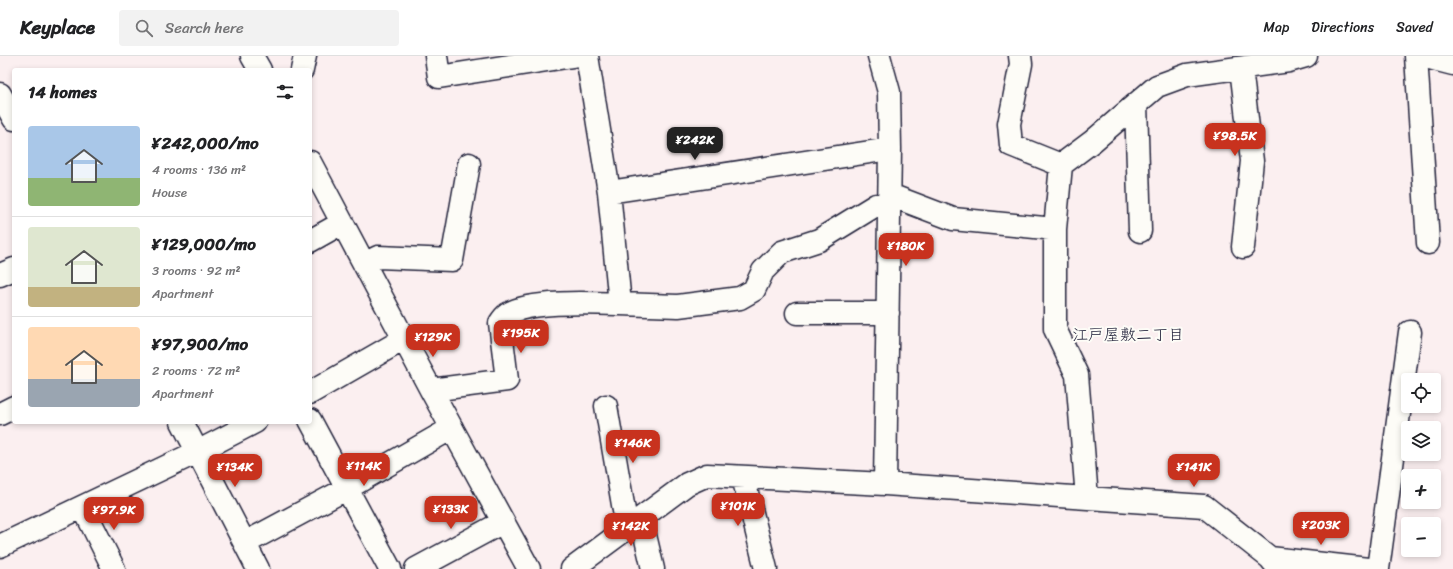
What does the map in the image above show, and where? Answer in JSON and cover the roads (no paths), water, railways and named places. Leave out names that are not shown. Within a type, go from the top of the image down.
[{"type":"street","points":[[252,56],[259,68]]},
{"type":"street","points":[[302,68],[305,56]]},
{"type":"street","points":[[436,56],[439,77],[573,56]]},
{"type":"street","points":[[587,56],[609,192],[620,304]]},
{"type":"street","points":[[879,56],[889,92],[890,149],[885,484]]},
{"type":"street","points":[[1020,56],[1021,64],[1009,124],[1011,145],[1061,165]]},
{"type":"street","points":[[1087,498],[1078,375],[1055,329],[1055,229],[1061,165],[1093,141],[1157,86],[1187,75],[1289,61],[1306,56]]},
{"type":"street","points":[[1416,56],[1428,243]]},
{"type":"street","points":[[1422,56],[1453,64]]},
{"type":"street","points":[[1242,68],[1252,161],[1243,247]]},
{"type":"street","points":[[0,94],[12,115]]},
{"type":"street","points":[[1136,104],[1140,231]]},
{"type":"street","points":[[609,192],[890,149]]},
{"type":"street","points":[[364,264],[378,257],[452,260],[470,164]]},
{"type":"street","points":[[312,166],[431,390],[529,569]]},
{"type":"street","points":[[431,390],[507,380],[500,323],[508,314],[525,308],[575,302],[678,306],[740,298],[754,290],[763,271],[782,252],[819,240],[890,199],[953,220],[1055,229]]},
{"type":"street","points":[[312,240],[342,223]]},
{"type":"street","points":[[0,275],[12,269]]},
{"type":"street","points":[[798,314],[888,313]]},
{"type":"street","points":[[1378,569],[1410,332]]},
{"type":"street","points":[[312,391],[404,339]]},
{"type":"street","points":[[606,406],[634,523],[653,569]]},
{"type":"street","points":[[0,414],[12,408]]},
{"type":"street","points":[[183,424],[258,569]]},
{"type":"street","points":[[0,546],[197,452],[251,424]]},
{"type":"street","points":[[312,424],[390,569]]},
{"type":"street","points":[[245,543],[346,489],[452,428]]},
{"type":"street","points":[[572,569],[687,484],[707,475],[885,484],[1204,506],[1275,563],[1368,569]]},
{"type":"street","points":[[743,477],[766,569]]},
{"type":"street","points":[[83,507],[114,569]]},
{"type":"street","points":[[416,569],[503,522]]},
{"type":"district","name":"江戸屋敷二丁目","points":[[1128,334]]}]
